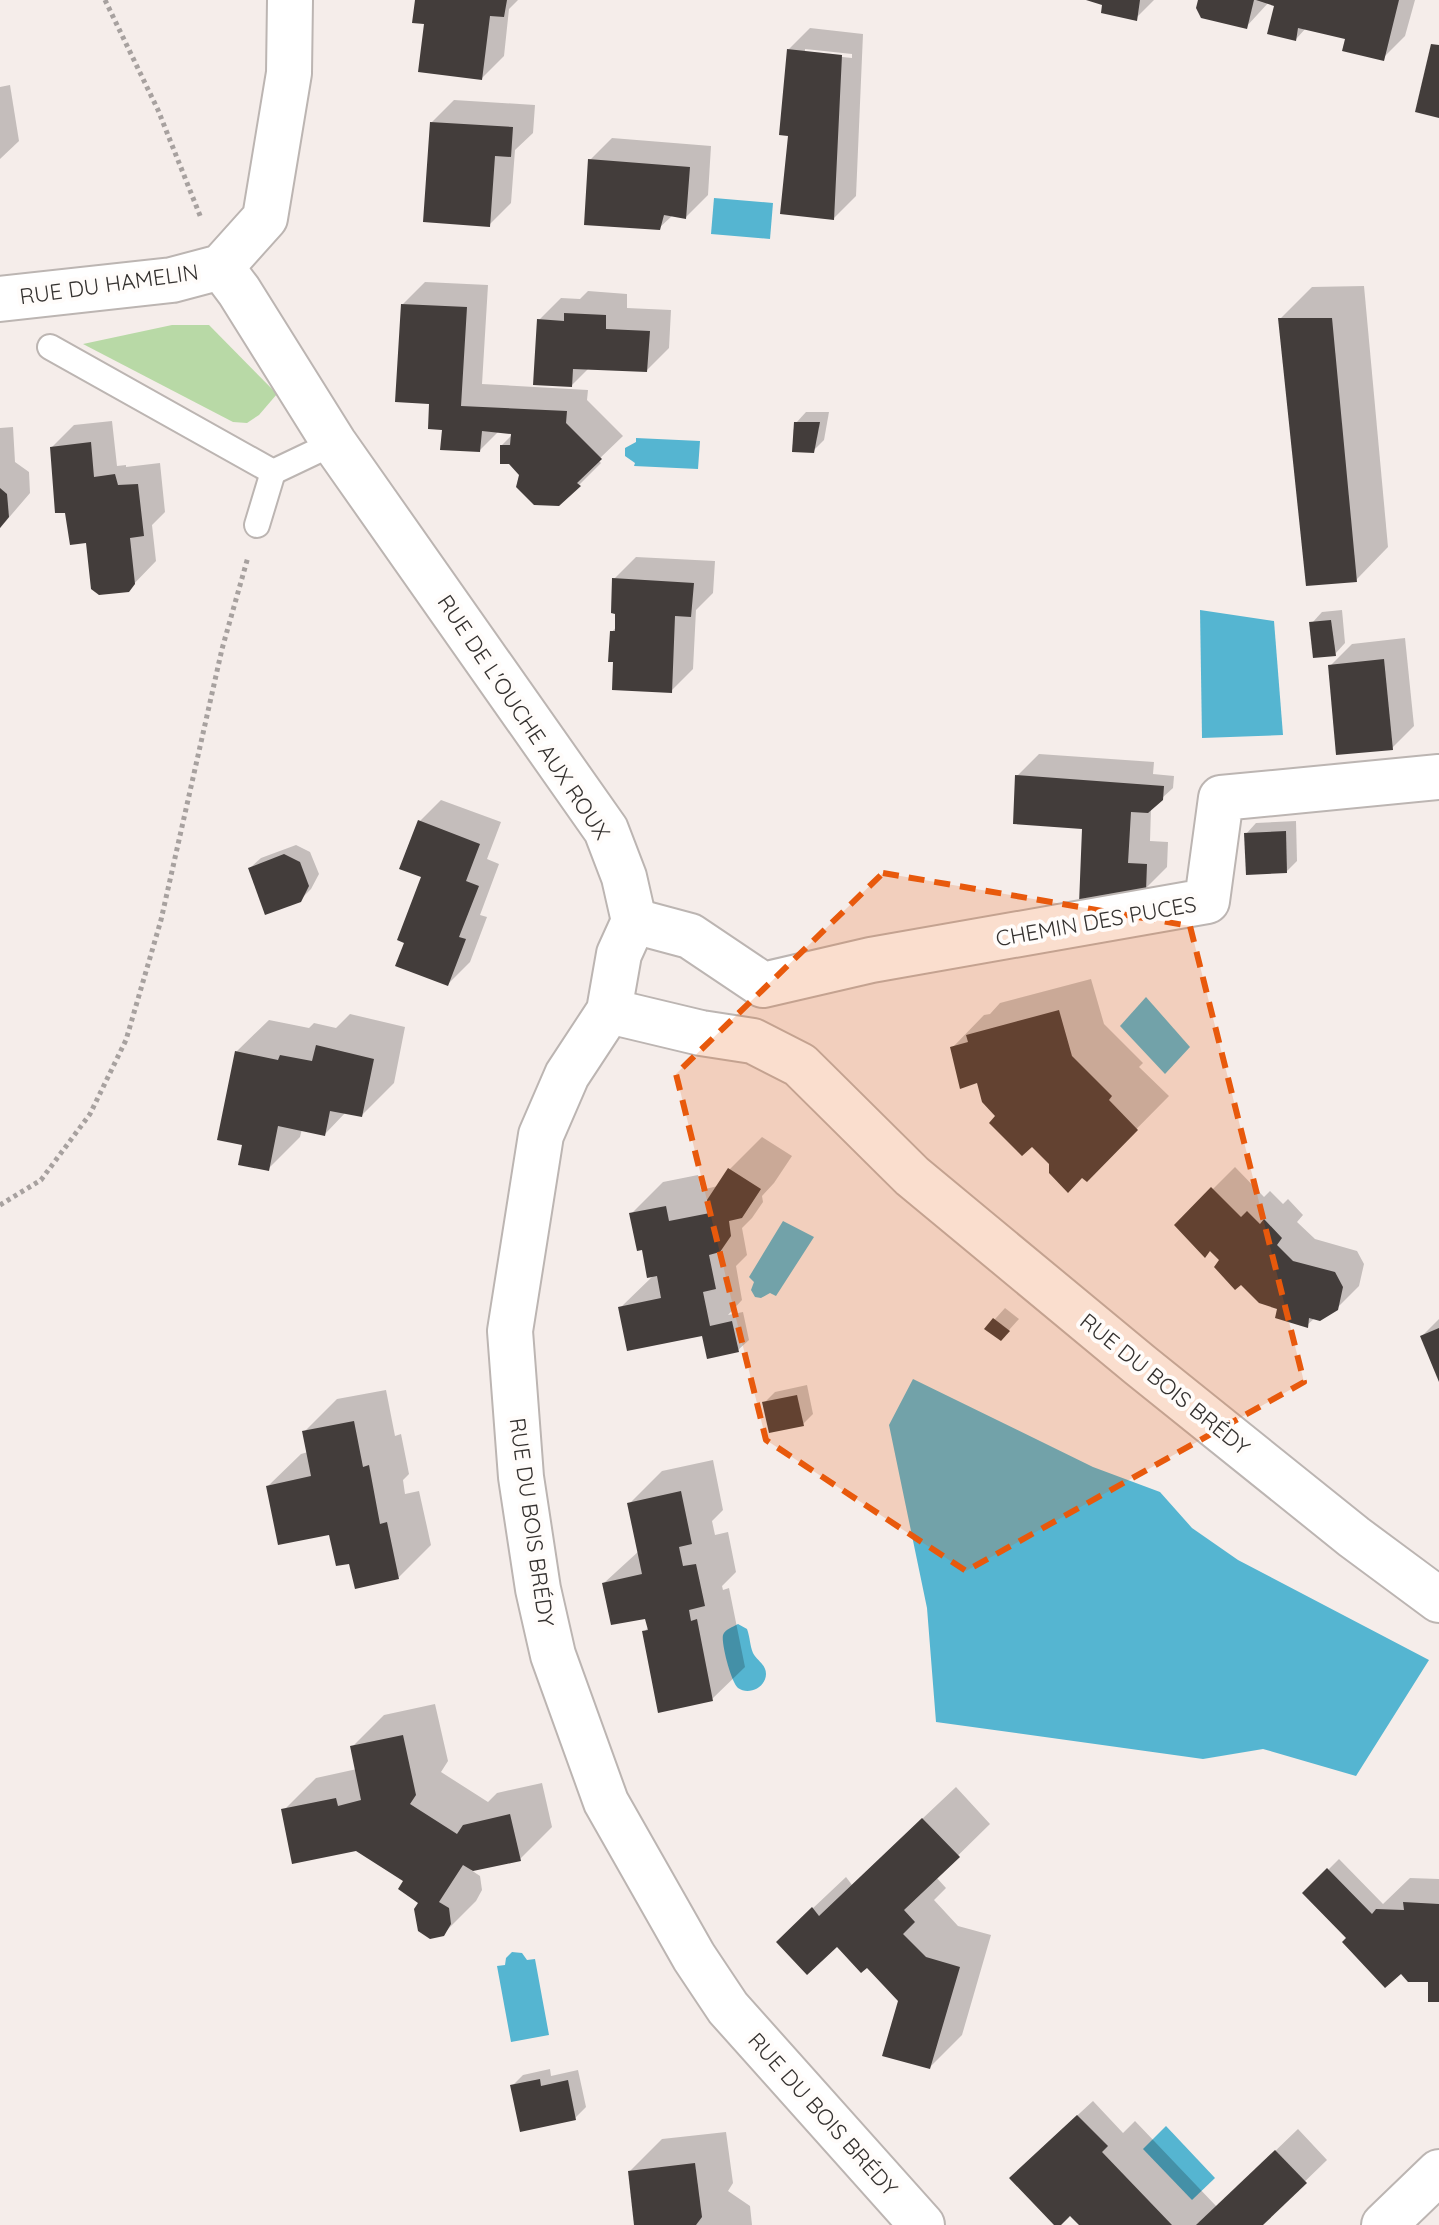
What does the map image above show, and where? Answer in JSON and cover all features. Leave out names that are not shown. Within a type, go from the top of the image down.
[{"type":"street","name":"RUE DU HAMELIN","points":[[0,299],[172,280],[221,267],[265,218],[289,73],[290,0]]},
{"type":"street","name":"RUE DE L'OUCHE AUX ROUX","points":[[221,267],[334,443],[606,830],[624,877],[634,921]]},
{"type":"street","name":"CHEMIN DES PUCES","points":[[634,921],[690,936],[763,985],[871,960],[1207,901],[1221,798],[1439,777]]},
{"type":"street","name":"RUE DU BOIS BRÉDY","points":[[634,921],[619,954],[609,1011],[567,1075],[541,1135],[510,1331],[521,1477],[538,1589],[553,1655],[606,1802],[694,1957],[728,2008],[922,2225]]},
{"type":"street","name":"RUE DU BOIS BRÉDY","points":[[609,1011],[701,1033],[753,1041],[800,1065],[912,1176],[1354,1537],[1439,1600]]},
{"type":"street","points":[[1384,2225],[1439,2172]]},
{"type":"lane","points":[[50,347],[273,472]]},
{"type":"lane","points":[[257,525],[273,472],[334,443]]},
{"type":"path","points":[[105,0],[158,110],[221,267]]},
{"type":"path","points":[[0,1205],[41,1180],[90,1114],[126,1040],[161,920],[222,649],[257,525]]},
{"type":"highlighted area","points":[[883,873],[1190,926],[1304,1382],[966,1571],[766,1440],[676,1074]]},
{"type":"green space","points":[[172,325],[209,325],[277,394],[259,415],[247,423],[233,422],[83,344]]},
{"type":"water","points":[[714,198],[773,203],[770,239],[711,234]]},
{"type":"water","points":[[636,438],[700,441],[698,469],[634,466],[635,463],[625,456],[625,448],[636,442]]},
{"type":"water","points":[[1200,610],[1274,621],[1283,735],[1202,738]]},
{"type":"water","points":[[1146,997],[1190,1047],[1165,1074],[1120,1026]]},
{"type":"water","points":[[783,1221],[814,1237],[776,1296],[770,1293],[761,1298],[755,1297],[751,1290],[754,1282],[749,1277]]},
{"type":"water","points":[[913,1379],[1093,1467],[1160,1492],[1192,1528],[1238,1560],[1429,1660],[1356,1776],[1263,1749],[1203,1759],[936,1722],[927,1608],[889,1425]]},
{"type":"water","points":[[738,1624],[747,1629],[753,1653],[766,1671],[763,1683],[752,1691],[742,1690],[735,1684],[725,1654],[723,1635]]},
{"type":"water","points":[[512,1952],[522,1953],[527,1960],[535,1959],[549,2035],[511,2042],[497,1966],[505,1965],[506,1958]]},
{"type":"water","points":[[1166,2126],[1215,2178],[1192,2200],[1143,2149]]},
{"type":"building","points":[[415,0],[507,0],[504,17],[490,16],[482,80],[418,72],[424,24],[412,23]]},
{"type":"building","points":[[1086,0],[1140,0],[1137,21],[1101,13],[1102,5]]},
{"type":"building","points":[[1198,0],[1254,0],[1247,29],[1201,18],[1196,8]]},
{"type":"building","points":[[1256,0],[1399,0],[1384,61],[1342,51],[1345,39],[1298,28],[1296,41],[1267,34],[1274,6]]},
{"type":"building","points":[[1431,44],[1439,45],[1439,118],[1415,112]]},
{"type":"building","points":[[787,49],[842,55],[834,220],[780,214],[788,136],[779,135]]},
{"type":"building","points":[[430,122],[513,127],[511,157],[495,156],[490,227],[423,222]]},
{"type":"building","points":[[588,159],[690,167],[686,219],[664,215],[660,230],[584,225]]},
{"type":"building","points":[[401,304],[467,307],[461,406],[567,411],[566,423],[602,459],[577,483],[581,486],[559,506],[534,505],[516,487],[519,475],[509,464],[500,464],[500,445],[510,445],[511,434],[482,431],[480,452],[440,450],[442,430],[428,429],[429,404],[395,402]]},
{"type":"building","points":[[564,313],[606,315],[606,329],[650,331],[647,372],[573,369],[572,387],[533,385],[537,319],[564,321]]},
{"type":"building","points":[[1278,318],[1332,318],[1357,582],[1306,586]]},
{"type":"building","points":[[794,422],[820,422],[814,453],[792,452]]},
{"type":"building","points":[[91,442],[94,477],[115,474],[118,485],[138,484],[144,536],[130,538],[135,584],[129,592],[99,595],[91,589],[86,543],[70,545],[65,513],[55,513],[50,447]]},
{"type":"building","points":[[0,488],[7,494],[9,517],[0,528]]},
{"type":"building","points":[[612,578],[694,583],[691,617],[675,616],[672,693],[612,690],[613,662],[608,662],[610,631],[615,631],[615,614],[611,613]]},
{"type":"building","points":[[1331,620],[1336,656],[1313,658],[1309,622]]},
{"type":"building","points":[[1384,659],[1393,750],[1336,755],[1328,665]]},
{"type":"building","points":[[1015,775],[1164,786],[1163,800],[1148,813],[1131,812],[1128,863],[1147,864],[1146,891],[1079,904],[1082,829],[1013,824]]},
{"type":"building","points":[[418,820],[480,844],[466,881],[479,886],[459,937],[466,939],[448,986],[395,966],[404,943],[397,940],[421,877],[399,869]]},
{"type":"building","points":[[1286,831],[1287,873],[1246,875],[1244,833]]},
{"type":"building","points":[[284,854],[300,862],[309,886],[301,902],[265,915],[248,868]]},
{"type":"building","points":[[1059,1010],[1072,1056],[1112,1096],[1109,1100],[1138,1130],[1087,1182],[1082,1178],[1068,1193],[1049,1173],[1049,1164],[1032,1147],[1022,1156],[989,1123],[995,1116],[982,1102],[977,1083],[960,1089],[950,1047],[968,1042],[966,1035]]},
{"type":"building","points":[[316,1045],[374,1059],[362,1117],[330,1111],[325,1136],[278,1126],[269,1171],[238,1165],[242,1145],[217,1140],[235,1051],[278,1060],[280,1055],[312,1061]]},
{"type":"building","points":[[728,1168],[761,1189],[742,1218],[729,1221],[731,1236],[720,1252],[709,1255],[716,1289],[703,1292],[710,1326],[732,1321],[739,1352],[707,1359],[702,1336],[627,1351],[618,1307],[661,1298],[657,1276],[647,1278],[642,1250],[637,1251],[629,1213],[666,1206],[669,1221],[710,1213],[707,1200]]},
{"type":"building","points":[[1211,1187],[1241,1217],[1247,1211],[1260,1224],[1264,1219],[1282,1238],[1277,1245],[1293,1261],[1335,1272],[1343,1287],[1338,1310],[1320,1321],[1309,1318],[1308,1328],[1275,1318],[1277,1309],[1259,1303],[1241,1285],[1235,1290],[1214,1267],[1219,1260],[1210,1251],[1205,1258],[1174,1225]]},
{"type":"building","points":[[993,1318],[1010,1331],[1001,1341],[984,1329]]},
{"type":"building","points":[[1439,1328],[1439,1382],[1420,1336]]},
{"type":"building","points":[[797,1395],[804,1426],[769,1433],[762,1402]]},
{"type":"building","points":[[354,1421],[363,1467],[369,1465],[380,1524],[387,1522],[399,1579],[355,1589],[349,1564],[336,1566],[329,1535],[278,1545],[266,1486],[311,1476],[302,1431]]},
{"type":"building","points":[[681,1491],[692,1544],[679,1547],[683,1566],[696,1564],[705,1606],[689,1610],[691,1621],[697,1619],[713,1701],[658,1713],[642,1631],[648,1630],[645,1619],[611,1625],[602,1583],[642,1574],[627,1503]]},
{"type":"building","points":[[403,1735],[416,1795],[410,1804],[457,1834],[463,1825],[510,1814],[521,1861],[473,1871],[463,1865],[439,1902],[449,1908],[451,1924],[444,1936],[430,1939],[418,1931],[414,1909],[418,1903],[398,1889],[403,1881],[356,1851],[292,1864],[281,1809],[336,1798],[338,1806],[361,1800],[350,1746]]},
{"type":"building","points":[[922,1818],[960,1857],[904,1910],[915,1922],[903,1934],[926,1957],[960,1967],[930,2069],[882,2056],[898,2001],[867,1968],[861,1973],[837,1947],[807,1975],[776,1942],[812,1907],[819,1916]]},
{"type":"building","points":[[1327,1868],[1372,1914],[1376,1909],[1404,1910],[1403,1902],[1439,1904],[1439,2002],[1428,2002],[1428,1982],[1408,1982],[1401,1974],[1385,1988],[1342,1942],[1346,1938],[1302,1893]]},
{"type":"building","points":[[540,2079],[541,2086],[568,2080],[576,2120],[520,2132],[510,2085]]},
{"type":"building","points":[[1077,2115],[1108,2146],[1102,2152],[1172,2225],[1079,2225],[1070,2216],[1061,2225],[1054,2225],[1009,2178]]},
{"type":"building","points":[[1275,2150],[1307,2183],[1263,2225],[1196,2225]]},
{"type":"building","points":[[695,2163],[702,2217],[696,2225],[634,2225],[628,2171]]}]
